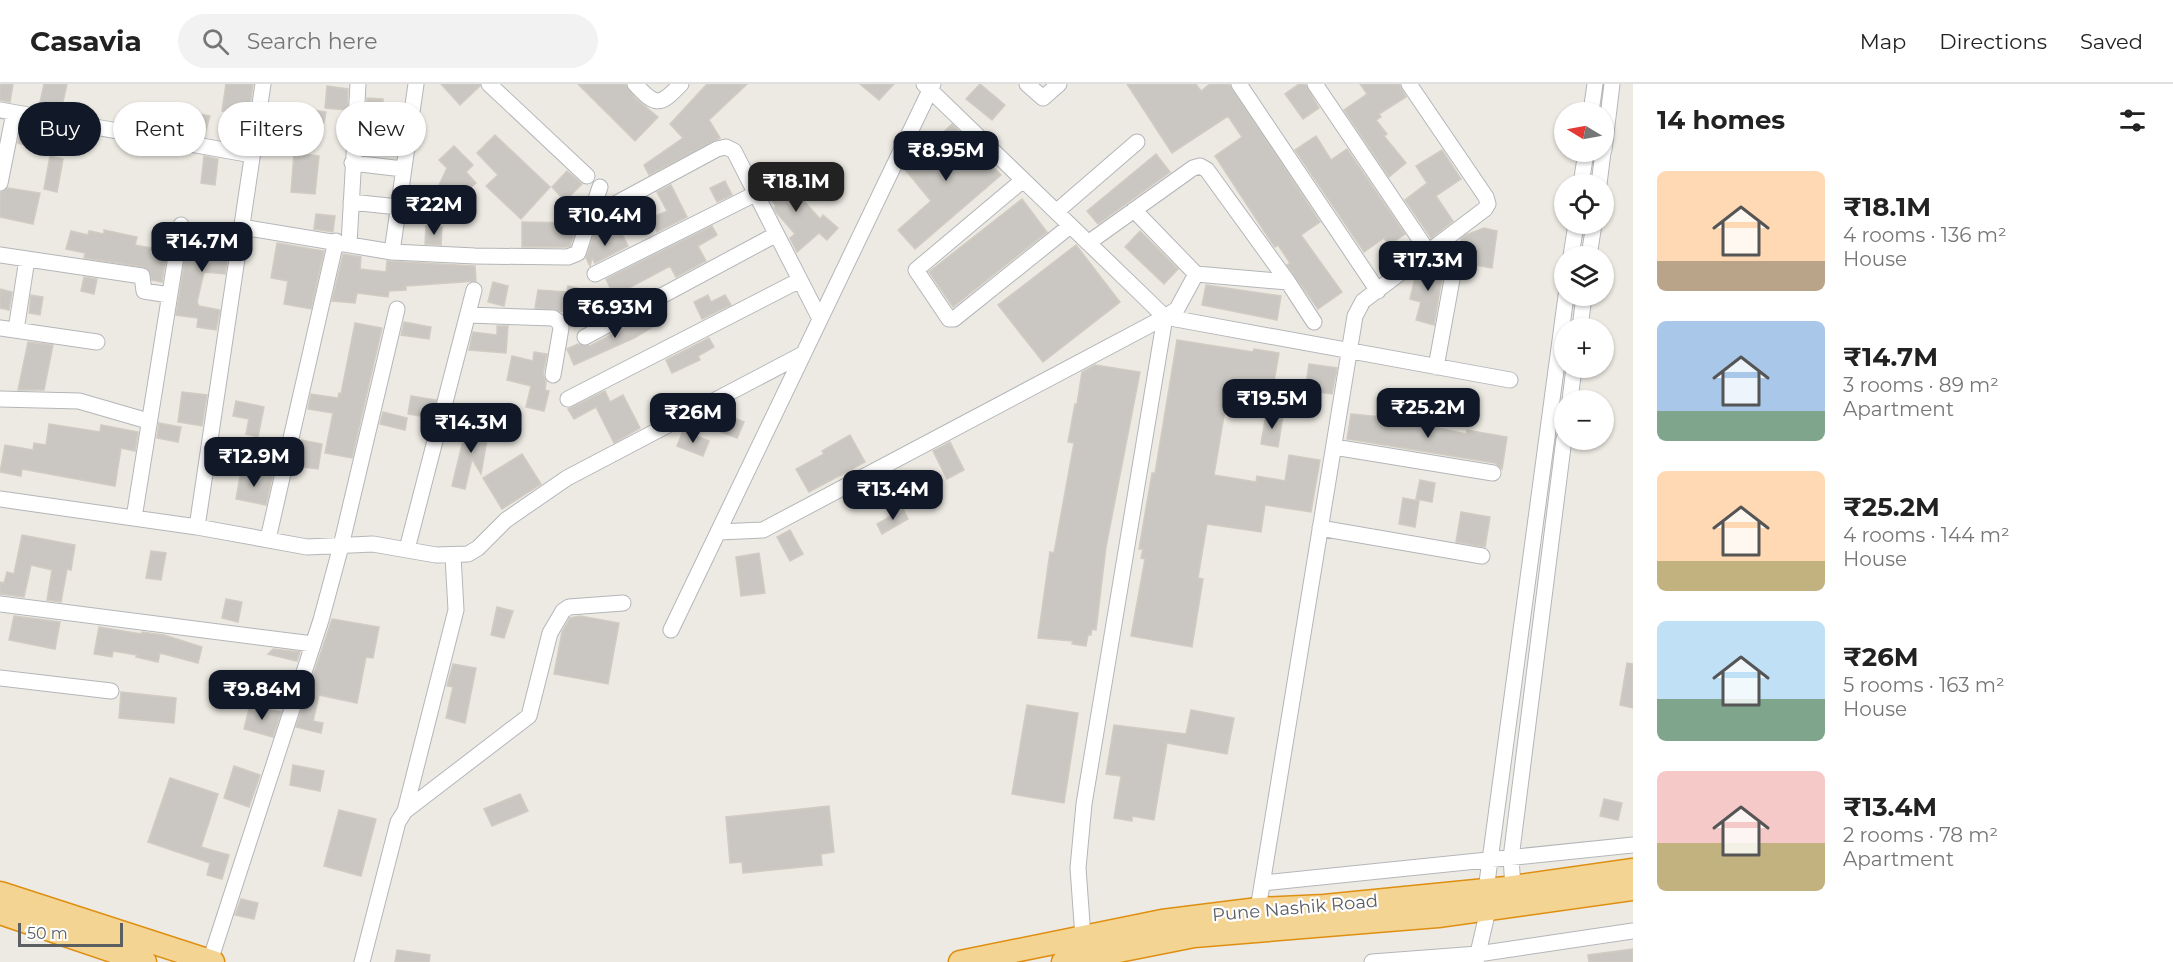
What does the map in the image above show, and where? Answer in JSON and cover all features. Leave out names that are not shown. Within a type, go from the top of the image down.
[{"type":"highway","name":"Pune Nashik Road","points":[[1063,962],[1204,935],[1487,900],[1513,887],[1633,870]]},
{"type":"highway","name":"Pune Nashik Road","points":[[960,962],[1162,921],[1258,909],[1487,900],[1633,889]]},
{"type":"highway","points":[[0,893],[212,962]]},
{"type":"highway","points":[[0,913],[145,962]]},
{"type":"street","points":[[259,102],[262,84]]},
{"type":"street","points":[[268,539],[351,202],[358,84]]},
{"type":"street","points":[[392,252],[416,84]]},
{"type":"street","points":[[489,84],[587,176]]},
{"type":"street","points":[[635,84],[649,100],[659,102],[667,99],[681,84]]},
{"type":"street","points":[[1027,84],[1043,98],[1059,84]]},
{"type":"street","points":[[1239,84],[1378,291]]},
{"type":"street","points":[[1315,84],[1429,254]]},
{"type":"street","points":[[1258,909],[1349,351],[1359,307],[1429,254],[1485,209],[1488,204],[1486,197],[1409,84]]},
{"type":"street","points":[[1592,102],[1595,84]]},
{"type":"street","points":[[1610,102],[1612,84]]},
{"type":"street","points":[[671,630],[929,86],[1165,317],[1510,380]]},
{"type":"street","points":[[0,183],[2,183],[7,111],[218,149]]},
{"type":"street","points":[[1056,212],[1137,142]]},
{"type":"street","points":[[589,218],[717,149],[726,147],[734,151],[820,319]]},
{"type":"street","points":[[197,527],[252,156]]},
{"type":"street","points":[[352,163],[403,169]]},
{"type":"street","points":[[1088,243],[1193,168],[1200,166],[1207,170],[1314,322]]},
{"type":"street","points":[[1023,180],[916,270],[950,319],[954,319],[1070,226]]},
{"type":"street","points":[[242,227],[392,252],[476,256],[568,256],[578,253],[600,187]]},
{"type":"street","points":[[595,274],[755,194]]},
{"type":"street","points":[[351,202],[398,207]]},
{"type":"street","points":[[1134,210],[1196,274],[1288,282]]},
{"type":"street","points":[[134,518],[181,225]]},
{"type":"street","points":[[585,337],[775,235]]},
{"type":"street","points":[[1436,367],[1453,274],[1454,258],[1446,240]]},
{"type":"street","points":[[0,255],[141,276],[144,291],[169,296]]},
{"type":"street","points":[[16,330],[27,259]]},
{"type":"street","points":[[718,532],[763,530],[1165,317],[1177,309],[1196,274]]},
{"type":"street","points":[[568,399],[800,280]]},
{"type":"street","points":[[407,549],[474,290]]},
{"type":"street","points":[[1477,958],[1487,900],[1488,860],[1565,306]]},
{"type":"street","points":[[212,962],[313,644],[341,546],[397,309]]},
{"type":"street","points":[[468,315],[553,318],[559,322],[561,328],[553,375]]},
{"type":"street","points":[[1083,937],[1078,868],[1083,813],[1165,317]]},
{"type":"street","points":[[0,327],[97,342]]},
{"type":"street","points":[[0,499],[197,527],[307,547],[373,544],[453,556],[468,554],[478,548],[506,520],[567,478],[803,354]]},
{"type":"street","points":[[0,399],[80,401],[148,422]]},
{"type":"street","points":[[1334,447],[1493,473]]},
{"type":"street","points":[[1513,887],[1511,858],[1563,450]]},
{"type":"street","points":[[1320,528],[1482,556]]},
{"type":"street","points":[[362,962],[398,822],[405,811],[456,610],[453,556]]},
{"type":"street","points":[[405,811],[529,717],[550,633],[563,610],[569,607],[623,603]]},
{"type":"street","points":[[0,604],[313,644]]},
{"type":"street","points":[[0,678],[111,691]]},
{"type":"street","points":[[1262,883],[1633,845]]},
{"type":"street","points":[[1372,962],[1477,958],[1633,932]]},
{"type":"building","points":[[0,84],[13,84],[10,102],[0,100]]},
{"type":"building","points":[[44,84],[67,84],[63,102],[40,102]]},
{"type":"building","points":[[226,84],[253,84],[251,102],[223,102]]},
{"type":"building","points":[[441,84],[480,84],[480,86],[460,105]]},
{"type":"building","points":[[578,84],[625,84],[635,98],[658,117],[635,141]]},
{"type":"building","points":[[707,84],[747,84],[709,120],[720,138],[649,175],[644,165],[683,138],[670,124]]},
{"type":"building","points":[[860,84],[894,84],[879,100]]},
{"type":"building","points":[[980,84],[1005,105],[992,120],[966,99]]},
{"type":"building","points":[[1127,84],[1196,84],[1201,91],[1210,84],[1229,84],[1320,222],[1301,235],[1342,292],[1318,309],[1287,265],[1290,263],[1278,245],[1275,247],[1215,156],[1242,137],[1228,116],[1172,153]]},
{"type":"building","points":[[1299,84],[1305,84],[1319,108],[1303,119],[1285,94]]},
{"type":"building","points":[[1360,84],[1399,84],[1406,97],[1379,114],[1381,117],[1376,120],[1387,134],[1384,136],[1406,163],[1389,177],[1344,110],[1367,94]]},
{"type":"building","points":[[327,86],[348,89],[347,102],[336,102],[336,109],[325,108]]},
{"type":"building","points":[[367,98],[383,99],[383,102],[367,102]]},
{"type":"building","points":[[206,115],[210,116],[206,130]]},
{"type":"building","points":[[952,124],[1001,175],[915,249],[898,230],[931,201],[904,168],[907,160],[924,146],[927,148]]},
{"type":"building","points":[[495,135],[550,187],[521,219],[486,186],[498,175],[477,153]]},
{"type":"building","points":[[1316,136],[1331,160],[1347,149],[1405,234],[1389,245],[1384,238],[1364,252],[1295,150]]},
{"type":"building","points":[[454,146],[473,165],[466,172],[476,183],[447,210],[434,196],[447,168],[439,160]]},
{"type":"building","points":[[1442,150],[1461,179],[1436,196],[1453,221],[1431,238],[1405,200],[1427,183],[1416,166]]},
{"type":"building","points":[[1156,154],[1170,172],[1098,224],[1087,211]]},
{"type":"building","points":[[50,156],[63,159],[57,192],[44,189]]},
{"type":"building","points":[[204,156],[218,159],[215,185],[201,183]]},
{"type":"building","points":[[294,156],[319,156],[315,194],[291,192]]},
{"type":"building","points":[[769,168],[791,192],[794,190],[820,219],[823,215],[838,228],[827,240],[819,233],[797,252],[790,238],[795,234],[776,212],[774,208],[776,206],[765,191],[768,189],[759,178]]},
{"type":"building","points":[[567,171],[582,184],[565,201],[552,187]]},
{"type":"building","points":[[725,181],[732,195],[717,202],[710,188]]},
{"type":"building","points":[[671,185],[687,217],[657,232],[651,218],[667,211],[657,192]]},
{"type":"building","points":[[411,186],[429,188],[427,207],[409,204]]},
{"type":"building","points":[[8,188],[40,193],[33,224],[0,217],[0,193]]},
{"type":"building","points":[[1022,199],[1047,232],[953,307],[929,272]]},
{"type":"building","points":[[316,214],[335,216],[333,232],[314,229]]},
{"type":"building","points":[[522,222],[575,223],[575,231],[570,246],[522,247]]},
{"type":"building","points":[[426,226],[442,227],[441,245],[425,244]]},
{"type":"building","points":[[712,226],[717,235],[698,246],[706,261],[676,277],[670,266],[614,296],[606,279]]},
{"type":"building","points":[[597,227],[604,240],[621,232],[628,246],[595,263],[592,258],[590,266],[586,258]]},
{"type":"building","points":[[190,228],[231,232],[225,274],[204,272],[197,302],[199,306],[220,310],[216,330],[197,327],[198,318],[176,315]]},
{"type":"building","points":[[1484,228],[1497,231],[1492,268],[1463,263],[1461,239]]},
{"type":"building","points":[[104,230],[137,237],[135,245],[167,251],[162,282],[152,280],[149,270],[144,267],[84,258],[85,253],[66,249],[71,231],[88,235],[89,231],[104,234]]},
{"type":"building","points":[[1140,231],[1178,269],[1164,284],[1125,247]]},
{"type":"building","points":[[277,243],[324,251],[311,309],[284,304],[288,281],[271,278]]},
{"type":"building","points":[[1076,245],[1120,302],[1043,362],[998,305]]},
{"type":"building","points":[[343,254],[361,257],[360,269],[386,272],[387,261],[475,266],[476,281],[406,286],[406,290],[389,291],[388,297],[357,293],[355,303],[332,301]]},
{"type":"building","points":[[1430,263],[1444,265],[1434,325],[1416,320],[1421,302],[1410,299],[1416,274],[1422,269],[1427,270]]},
{"type":"building","points":[[84,277],[97,279],[94,294],[81,291]]},
{"type":"building","points":[[493,282],[508,286],[504,306],[488,302]]},
{"type":"building","points":[[1206,285],[1281,296],[1277,320],[1202,305]]},
{"type":"building","points":[[568,286],[587,290],[583,314],[535,308],[538,290],[567,292]]},
{"type":"building","points":[[0,289],[12,292],[9,310],[0,308]]},
{"type":"building","points":[[31,295],[43,297],[40,315],[29,313]]},
{"type":"building","points":[[708,295],[711,302],[725,295],[731,305],[702,319],[694,302]]},
{"type":"building","points":[[657,310],[663,321],[634,338],[574,365],[567,349],[578,344],[590,346]]},
{"type":"building","points":[[404,322],[431,327],[429,339],[401,335]]},
{"type":"building","points":[[355,323],[382,328],[352,458],[325,453],[333,413],[308,409],[311,394],[338,398],[339,393],[341,394]]},
{"type":"building","points":[[497,326],[508,326],[506,353],[469,350],[473,332],[497,335]]},
{"type":"building","points":[[709,338],[714,347],[698,356],[700,360],[672,373],[666,360]]},
{"type":"building","points":[[1177,340],[1253,352],[1254,349],[1279,353],[1273,387],[1230,380],[1214,475],[1256,482],[1257,476],[1285,481],[1289,455],[1320,460],[1311,512],[1265,505],[1261,532],[1207,524],[1198,578],[1203,579],[1192,647],[1131,636],[1145,559],[1141,558],[1143,549],[1139,549],[1152,473],[1155,473]]},
{"type":"building","points":[[28,342],[53,345],[44,390],[18,390]]},
{"type":"building","points":[[534,352],[547,354],[543,374],[546,382],[545,390],[549,391],[544,411],[526,407],[531,386],[507,380],[512,356],[533,361]]},
{"type":"building","points":[[1309,364],[1337,368],[1332,394],[1305,390]]},
{"type":"building","points":[[1095,365],[1140,372],[1106,547],[1096,630],[1092,629],[1091,635],[1088,635],[1086,646],[1072,644],[1073,641],[1038,638],[1050,552],[1054,553],[1074,443],[1068,442],[1075,404],[1077,404],[1082,372]]},
{"type":"building","points":[[605,391],[610,402],[623,395],[640,428],[614,443],[596,407],[574,419],[568,409]]},
{"type":"building","points":[[182,392],[207,395],[202,426],[178,422]]},
{"type":"building","points":[[411,396],[436,400],[431,418],[408,414]]},
{"type":"building","points":[[236,401],[264,407],[258,437],[246,434],[249,419],[233,416]]},
{"type":"building","points":[[383,412],[407,418],[405,430],[380,424]]},
{"type":"building","points":[[722,413],[744,422],[737,438],[716,430]]},
{"type":"building","points":[[1266,414],[1283,416],[1278,447],[1261,444]]},
{"type":"building","points":[[1351,414],[1392,418],[1466,434],[1467,430],[1507,437],[1502,469],[1495,463],[1347,439]]},
{"type":"building","points":[[159,423],[181,427],[178,442],[157,438]]},
{"type":"building","points":[[49,424],[100,432],[101,425],[138,432],[135,451],[121,448],[115,486],[22,469],[21,476],[0,472],[5,445],[33,450],[34,443],[46,445]]},
{"type":"building","points":[[467,424],[489,428],[481,474],[472,459],[465,489],[452,486]]},
{"type":"building","points":[[683,431],[709,441],[703,456],[677,446]]},
{"type":"building","points":[[850,435],[865,462],[809,492],[796,469],[824,454],[822,451]]},
{"type":"building","points":[[301,440],[322,444],[318,469],[295,466]]},
{"type":"building","points":[[950,442],[964,470],[947,479],[933,451]]},
{"type":"building","points":[[522,454],[541,484],[502,509],[483,478]]},
{"type":"building","points":[[241,471],[272,477],[266,505],[236,499]]},
{"type":"building","points":[[1420,480],[1435,483],[1432,502],[1416,499]]},
{"type":"building","points":[[1403,498],[1419,501],[1415,527],[1399,524]]},
{"type":"building","points":[[903,509],[908,519],[882,534],[877,524]]},
{"type":"building","points":[[1461,512],[1490,517],[1485,547],[1456,542]]},
{"type":"building","points":[[790,530],[803,554],[790,561],[777,537]]},
{"type":"building","points":[[22,535],[75,545],[71,570],[67,569],[61,602],[47,600],[52,570],[31,565],[24,597],[0,594],[0,582],[4,583],[7,572],[14,574]]},
{"type":"building","points":[[151,551],[166,553],[161,580],[146,578]]},
{"type":"building","points":[[759,553],[765,593],[741,596],[736,557]]},
{"type":"building","points":[[226,599],[242,602],[238,622],[222,618]]},
{"type":"building","points":[[497,607],[513,611],[504,638],[491,635]]},
{"type":"building","points":[[14,616],[60,622],[55,649],[9,640]]},
{"type":"building","points":[[580,616],[619,623],[608,684],[554,674],[562,632],[570,618]]},
{"type":"building","points":[[332,619],[379,627],[373,658],[366,657],[357,703],[319,695],[313,721],[323,723],[321,733],[296,727]]},
{"type":"building","points":[[99,627],[141,634],[142,632],[164,635],[202,647],[198,663],[160,653],[158,662],[136,657],[137,655],[113,651],[112,657],[94,654]]},
{"type":"building","points":[[273,649],[300,652],[297,661],[268,654]]},
{"type":"building","points":[[1627,663],[1633,664],[1633,708],[1620,705]]},
{"type":"building","points":[[453,664],[476,668],[465,723],[446,718],[453,687],[447,686]]},
{"type":"building","points":[[121,692],[176,698],[174,723],[119,718]]},
{"type":"building","points":[[250,705],[281,712],[273,737],[244,729]]},
{"type":"building","points":[[1027,705],[1078,713],[1064,803],[1012,794]]},
{"type":"building","points":[[1191,710],[1234,718],[1227,754],[1167,743],[1154,820],[1132,816],[1132,821],[1114,818],[1121,776],[1106,774],[1114,725],[1186,734]]},
{"type":"building","points":[[293,765],[324,771],[320,791],[290,785]]},
{"type":"building","points":[[234,766],[260,775],[249,807],[224,798]]},
{"type":"building","points":[[170,778],[218,794],[201,847],[229,855],[222,879],[207,875],[210,863],[148,842]]},
{"type":"building","points":[[520,794],[528,811],[492,826],[484,809]]},
{"type":"building","points":[[1604,799],[1622,803],[1618,820],[1600,816]]},
{"type":"building","points":[[829,806],[834,852],[821,854],[822,865],[743,873],[742,862],[730,863],[726,817]]},
{"type":"building","points":[[339,810],[376,819],[361,876],[324,866]]},
{"type":"building","points":[[241,899],[258,903],[254,919],[235,915]]},
{"type":"building","points":[[1633,949],[1633,962],[1589,962],[1588,955]]},
{"type":"building","points":[[397,950],[430,955],[429,962],[395,962]]}]
